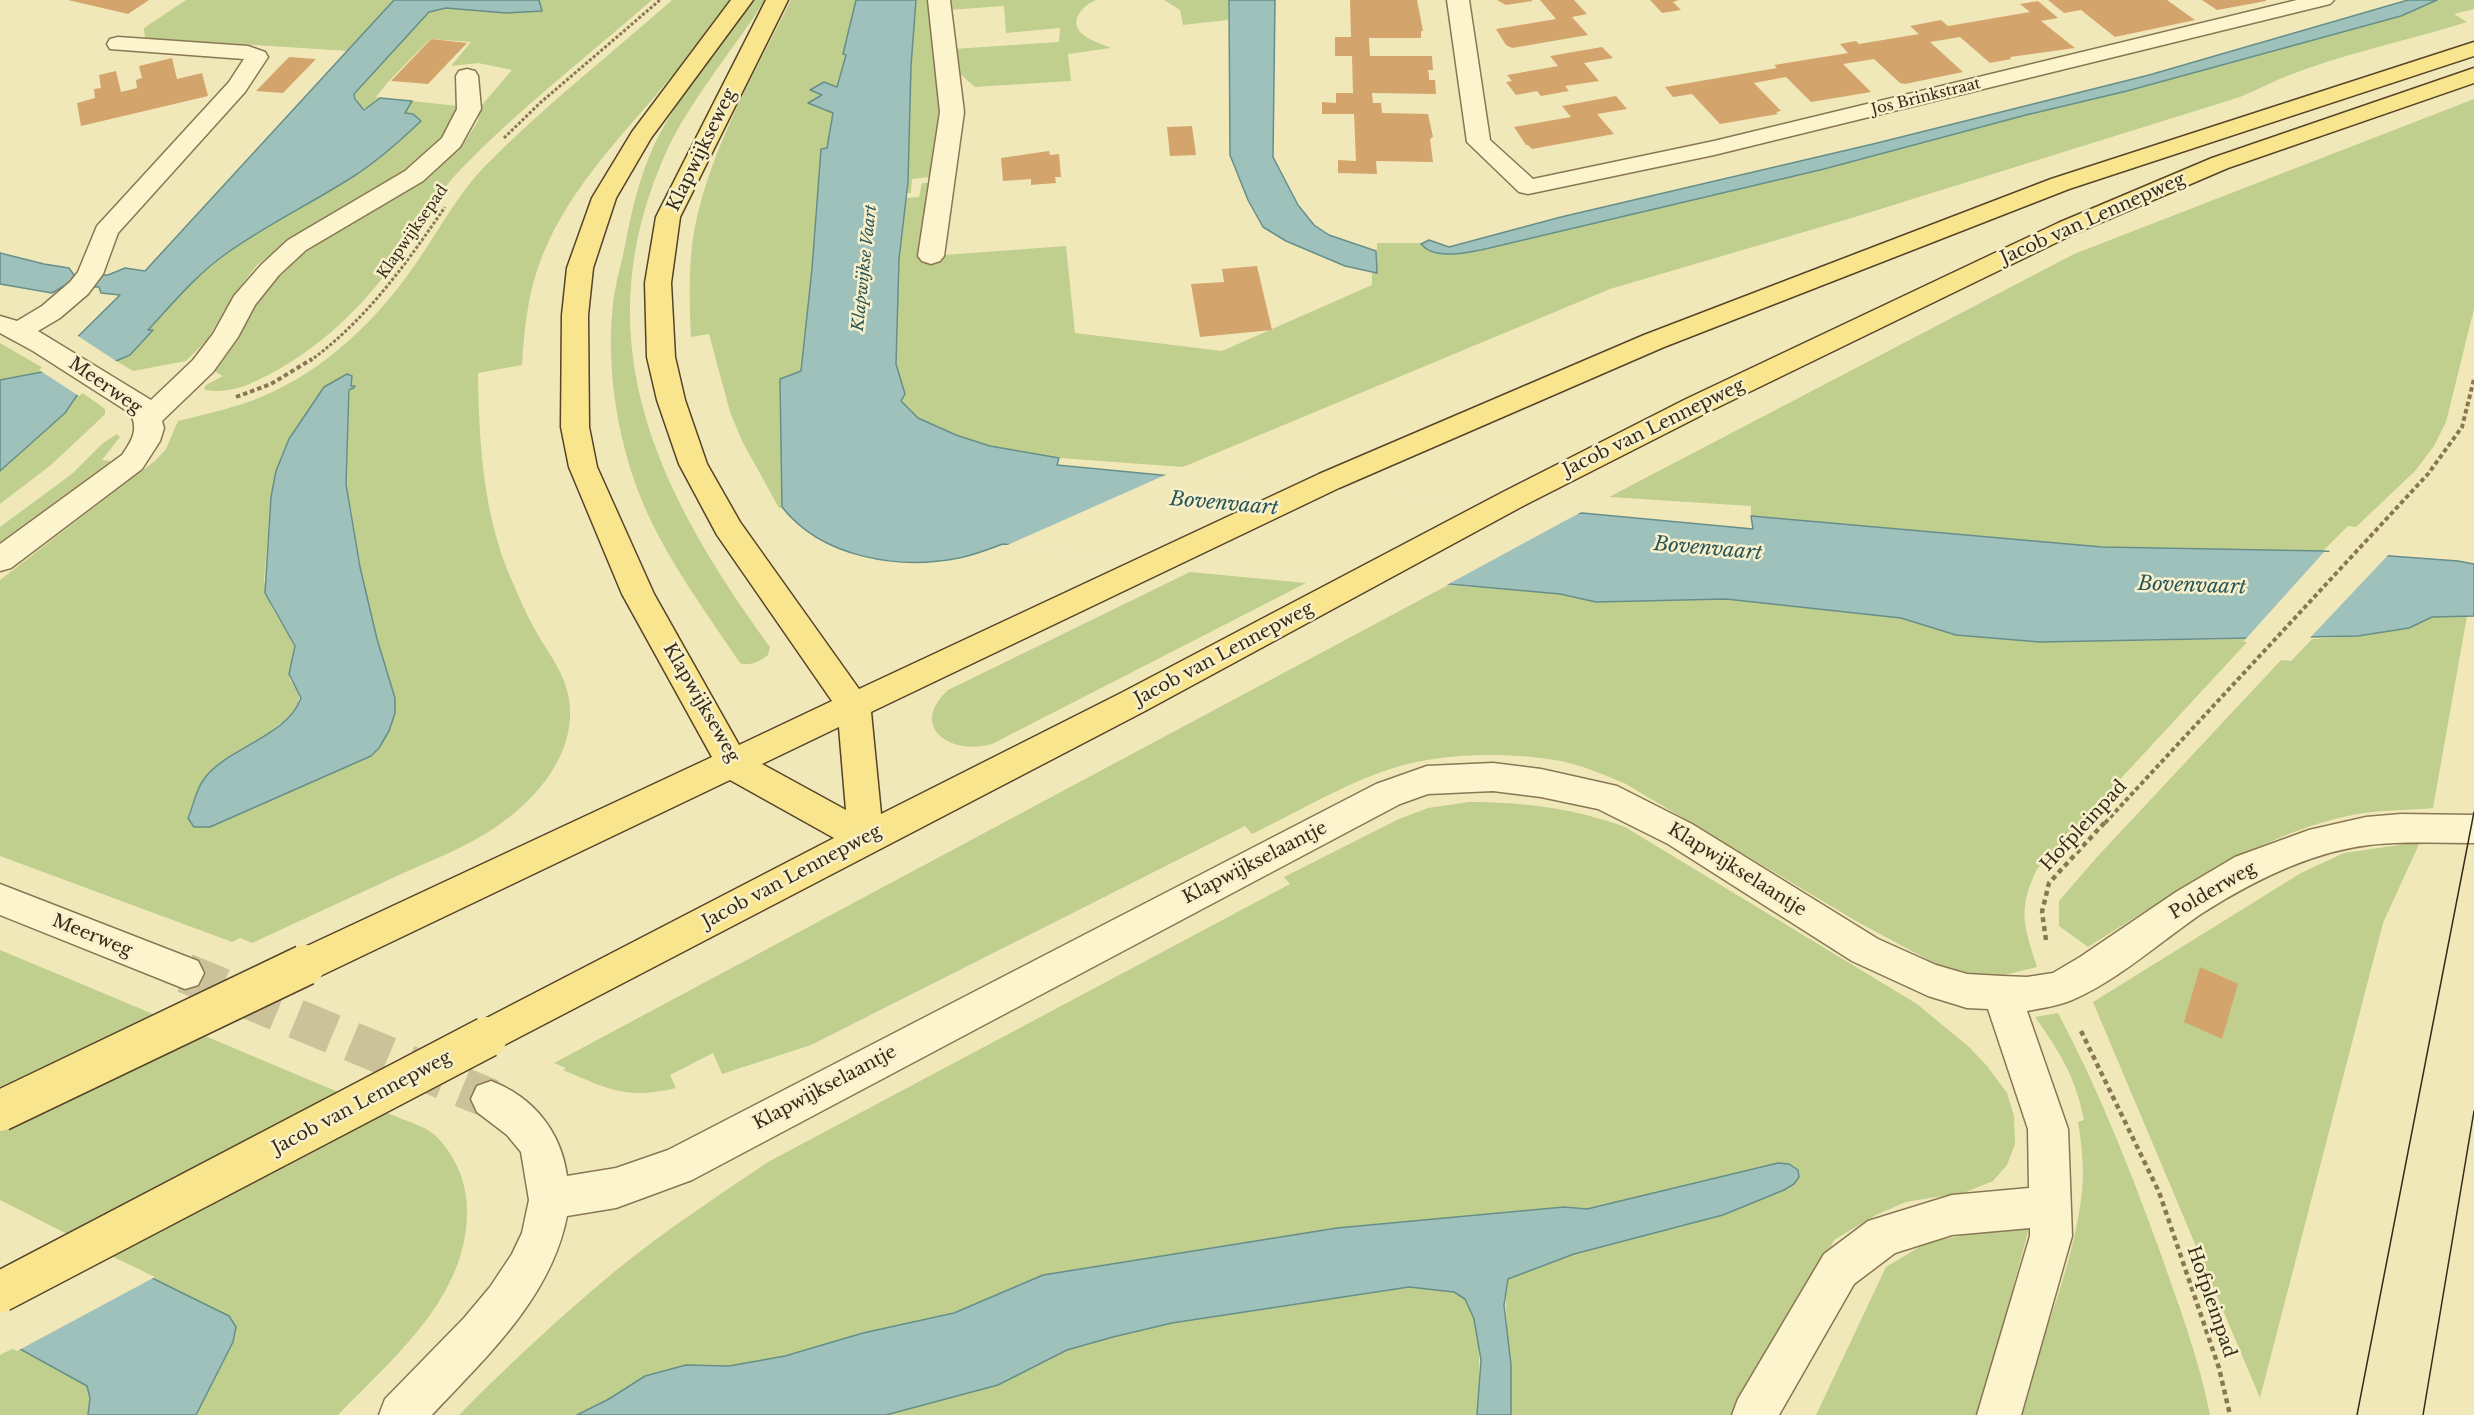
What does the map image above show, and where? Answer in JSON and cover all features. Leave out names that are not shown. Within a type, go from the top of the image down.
[{"type":"main road","name":"Klapwijkseweg","points":[[742,0],[640,137],[604,198],[580,268],[574,315],[575,427],[584,467],[638,594],[733,765],[866,838]]},
{"type":"main road","name":"Klapwijkseweg","points":[[777,0],[668,217],[658,284],[661,357],[671,400],[693,464],[728,528],[854,707],[866,838]]},
{"type":"main road","name":"Jacob van Lennepweg","points":[[0,1111],[1329,481],[1654,341],[2060,184],[2474,49]]},
{"type":"main road","name":"Jacob van Lennepweg","points":[[0,1292],[866,838],[1133,702],[1513,499],[1696,406],[2067,228],[2220,162],[2474,75]]},
{"type":"street","points":[[931,256],[952,112],[939,0]]},
{"type":"street","name":"Jos Brinkstraat","points":[[1458,0],[1479,142],[1528,187],[1714,148],[2323,0]]},
{"type":"street","points":[[10,327],[51,312],[85,281],[106,231],[237,87],[257,57],[248,53],[118,44]]},
{"type":"street","points":[[149,418],[203,366],[225,337],[243,303],[270,270],[297,244],[414,176],[452,142],[469,109],[467,76]]},
{"type":"street","name":"Meerweg","points":[[0,560],[132,462],[145,444],[149,432],[149,418],[140,406],[44,345],[10,327]]},
{"type":"street","name":"Klapwijkselaantje","points":[[551,1199],[616,1188],[678,1166],[1287,846],[1388,795],[1427,780],[1493,777],[1541,783],[1605,796],[1680,834],[1865,950],[1928,979],[1985,992]]},
{"type":"street","name":"Polderweg","points":[[1985,992],[2027,994],[2060,988],[2093,969],[2189,903],[2248,868],[2309,845],[2366,831],[2401,828],[2474,829]]},
{"type":"street","name":"Meerweg","points":[[0,899],[185,973]]},
{"type":"street","points":[[1985,992],[2048,1129],[2051,1236],[1999,1415]]},
{"type":"street","points":[[401,1415],[483,1328],[526,1271],[542,1238],[551,1199],[550,1181],[543,1157],[531,1132],[517,1117],[491,1099]]},
{"type":"street","points":[[1754,1415],[1839,1269],[1883,1236],[1952,1215],[2050,1206]]},
{"type":"path","points":[[500,141],[540,103],[660,0]]},
{"type":"path","name":"Klapwijksepad","points":[[230,398],[249,393],[304,366],[361,320],[409,261],[448,202]]},
{"type":"path","name":"Hofpleinpad","points":[[2230,1415],[2219,1368],[2159,1192],[2060,988],[2042,928],[2041,905],[2049,883],[2428,474],[2462,427],[2474,379]]},
{"type":"green space","points":[[186,0],[394,0],[349,51],[145,38],[144,28]]},
{"type":"green space","points":[[539,0],[652,0],[530,103],[461,169],[434,203],[382,279],[369,295],[323,339],[288,364],[255,382],[231,390],[204,389],[206,385],[223,376],[210,369],[268,282],[306,249],[398,196],[432,171],[464,143],[478,121],[481,106],[512,70],[478,63],[451,66],[471,42],[430,39],[389,81],[376,97],[380,98],[367,110],[360,105],[354,94],[429,12],[446,8],[506,13],[542,10]]},
{"type":"green space","points":[[672,0],[729,0],[666,83],[591,173],[562,216],[550,238],[532,286],[525,326],[522,365],[478,373],[485,479],[502,556],[525,610],[557,665],[567,690],[570,713],[567,736],[560,757],[548,777],[516,812],[478,838],[252,943],[240,938],[232,942],[0,856],[0,580],[156,460],[166,449],[178,421],[231,408],[285,386],[307,373],[349,341],[368,323],[402,283],[457,200],[485,166],[553,102]],"holes":[[[350,386],[346,484],[360,567],[377,639],[395,698],[191,812],[192,807],[262,738],[288,717],[298,704],[300,693],[290,680],[295,646],[271,606],[264,581],[271,497],[276,471],[289,439]]]},
{"type":"green space","points":[[752,0],[765,0],[695,100],[661,164],[639,231],[630,296],[633,358],[646,419],[668,477],[697,535],[731,591],[770,647],[768,655],[747,664],[740,663],[685,582],[640,496],[625,450],[615,402],[611,328],[615,291],[631,219],[639,187],[656,141],[674,110]]},
{"type":"green space","points":[[791,0],[856,0],[837,88],[811,90],[833,99],[809,103],[833,113],[827,149],[821,149],[812,269],[801,371],[780,380],[782,507],[779,508],[742,441],[730,412],[709,334],[691,337],[690,272],[695,224],[707,182],[727,128]]},
{"type":"green space","points":[[916,0],[931,0],[942,95],[940,127],[930,177],[912,179],[911,193],[906,193],[911,66]]},
{"type":"green space","points":[[948,0],[1096,0],[1078,15],[1077,26],[1085,36],[1111,48],[1068,54],[1071,81],[975,87],[960,74],[953,49],[1059,42],[1060,28],[1006,33],[1004,6],[948,10]]},
{"type":"green space","points":[[1164,0],[1229,0],[1228,20],[1183,25],[1180,10]]},
{"type":"green space","points":[[2437,0],[2474,0],[2474,9],[2454,14],[2467,22],[2304,69],[2240,97],[1855,217],[1610,289],[1183,467],[1059,458],[990,446],[956,435],[918,418],[901,401],[905,394],[896,364],[899,258],[906,198],[919,197],[922,183],[930,183],[922,260],[942,260],[944,255],[1066,246],[1075,333],[1222,351],[1372,285],[1372,273],[1377,273],[1377,243],[1422,243],[1428,251],[1455,254],[1481,250],[1824,169],[2026,114],[2127,91],[2401,16]]},
{"type":"green space","points":[[2474,99],[2474,309],[2446,422],[2434,446],[2415,471],[2356,527],[2348,526],[2323,551],[2102,547],[1751,516],[1751,506],[1609,497],[2074,254]]},
{"type":"green space","points":[[412,101],[458,106],[449,134],[405,173],[299,235],[257,265],[233,296],[207,340],[186,361],[133,371],[116,361],[130,355],[152,330],[147,330],[194,281],[225,254],[354,176],[397,143],[421,121],[413,114],[405,113]]},
{"type":"green space","points":[[0,343],[45,369],[42,372],[0,380]]},
{"type":"green space","points":[[0,390],[65,413],[80,391],[105,409],[105,414],[51,465],[0,504]]},
{"type":"green space","points":[[117,434],[120,437],[102,460],[111,461],[0,543],[0,527],[73,473],[103,443]]},
{"type":"green space","points":[[1190,572],[1306,583],[992,744],[977,747],[962,746],[950,742],[934,727],[932,716],[937,703],[948,690]]},
{"type":"green space","points":[[1448,585],[1560,594],[1596,602],[1726,599],[1901,618],[1956,635],[2040,642],[2250,639],[2037,869],[2027,896],[2025,918],[2037,967],[2004,975],[1967,974],[1934,963],[1856,921],[1626,784],[1561,761],[1516,756],[1468,756],[1420,761],[1397,767],[1345,787],[1252,834],[1245,826],[811,1045],[722,1074],[713,1053],[670,1075],[676,1088],[644,1093],[630,1093],[605,1087],[563,1070],[566,1068],[554,1063]]},
{"type":"green space","points":[[2467,616],[2433,808],[2364,813],[2327,821],[2291,833],[2220,866],[2088,947],[2059,926],[2059,901],[2097,857],[2281,660],[2291,661],[2312,639],[2358,636],[2409,628],[2432,617]]},
{"type":"green space","points":[[1469,802],[1548,807],[1606,820],[1625,827],[1917,1004],[1969,1047],[2007,1093],[2014,1116],[2015,1144],[2007,1165],[1993,1181],[1966,1192],[1906,1202],[1876,1215],[1834,1240],[1751,1415],[1511,1415],[1505,1288],[1508,1279],[1574,1254],[1723,1215],[1784,1190],[1794,1184],[1778,1163],[1587,1209],[1564,1207],[1337,1228],[1043,1275],[954,1313],[863,1333],[785,1356],[729,1366],[685,1365],[645,1376],[609,1399],[577,1415],[459,1415],[574,1306],[614,1272],[671,1229],[768,1162],[1290,884],[1284,877],[1399,819],[1428,808]]},
{"type":"green space","points":[[2420,842],[2383,923],[2260,1398],[2093,1002],[2301,873],[2344,853]]},
{"type":"green space","points":[[0,950],[418,1125],[433,1133],[450,1153],[463,1180],[467,1210],[464,1241],[455,1271],[424,1324],[338,1415],[196,1415],[233,1342],[98,1252],[0,1203]]},
{"type":"green space","points":[[2058,1013],[2100,1100],[2148,1219],[2188,1331],[2210,1415],[2017,1415],[2067,1266],[2075,1235],[2083,1177],[2078,1122],[2084,1120],[2080,1104],[2066,1066],[2035,1017]]},
{"type":"green space","points":[[2029,1228],[1979,1415],[1816,1415],[1886,1267],[1926,1243],[1970,1234]]},
{"type":"green space","points":[[1409,1287],[1438,1288],[1458,1294],[1470,1307],[1478,1336],[1477,1415],[886,1415],[998,1385],[1067,1350],[1113,1337],[1172,1323]]},
{"type":"green space","points":[[16,1347],[87,1386],[90,1398],[88,1415],[0,1415],[0,1355]]},
{"type":"water","points":[[394,0],[539,0],[542,11],[506,13],[446,8],[429,12],[354,94],[355,99],[364,110],[380,98],[412,101],[405,113],[413,114],[421,121],[363,170],[216,261],[195,279],[148,330],[153,330],[130,355],[116,361],[80,391],[65,413],[0,471],[0,380],[42,372],[120,295],[101,293],[99,287],[64,286],[52,293],[0,284],[0,253],[69,268],[74,275],[108,275],[125,268],[145,271]]},
{"type":"water","points":[[856,0],[916,0],[911,66],[908,182],[899,259],[896,364],[905,394],[901,401],[918,418],[956,435],[990,446],[1059,458],[1057,465],[1565,514],[1582,513],[1753,529],[1751,516],[2102,547],[2323,551],[2458,561],[2474,564],[2474,616],[2432,617],[2409,628],[2358,636],[2040,642],[1956,635],[1901,618],[1726,599],[1596,602],[1560,594],[1003,544],[959,558],[912,562],[887,561],[840,549],[818,538],[782,507],[780,379],[801,371],[812,269],[821,149],[827,148],[833,113],[808,103],[822,95],[810,90],[824,82],[837,87],[846,55],[843,54]]},
{"type":"water","points":[[1229,0],[1275,0],[1273,157],[1298,205],[1314,225],[1329,235],[1376,251],[1377,273],[1345,266],[1286,241],[1263,227],[1248,200],[1230,155]]},
{"type":"water","points":[[2408,0],[2437,0],[2401,16],[2127,91],[2026,115],[1824,169],[1481,250],[1441,254],[1421,244],[1429,240],[1449,247],[1561,217],[1873,144],[2149,75]]},
{"type":"water","points":[[347,374],[352,376],[351,386],[355,386],[349,390],[346,484],[360,567],[377,639],[395,698],[395,713],[389,731],[379,748],[371,756],[210,827],[194,827],[188,818],[204,779],[226,759],[283,723],[294,711],[301,698],[289,674],[295,646],[265,593],[271,497],[276,471],[289,439],[324,387]]},
{"type":"water","points":[[1778,1163],[1789,1164],[1798,1170],[1799,1177],[1794,1184],[1784,1190],[1723,1215],[1574,1254],[1508,1279],[1504,1305],[1511,1365],[1511,1415],[1477,1415],[1481,1360],[1474,1319],[1465,1299],[1454,1292],[1409,1287],[1172,1323],[1113,1337],[1067,1350],[998,1385],[886,1415],[577,1415],[609,1399],[645,1376],[686,1365],[729,1366],[785,1356],[863,1333],[954,1313],[1043,1275],[1337,1228],[1564,1207],[1587,1209]]},
{"type":"water","points":[[0,1203],[229,1316],[236,1327],[233,1342],[196,1415],[88,1415],[90,1398],[87,1386],[0,1338]]},
{"type":"pier","points":[[75,334],[119,363],[79,396],[39,370]]},
{"type":"pier","points":[[1172,472],[1565,511],[1585,510],[1443,587],[1003,547]]},
{"type":"pier","points":[[2332,548],[2391,552],[2307,641],[2243,642],[2324,552],[2329,552]]},
{"type":"pier","points":[[0,1200],[155,1277],[17,1351],[0,1342]]},
{"type":"building","points":[[68,0],[149,0],[128,14]]},
{"type":"building","points":[[1350,0],[1417,0],[1423,31],[1421,31],[1421,38],[1369,38],[1370,56],[1432,56],[1433,70],[1428,70],[1429,80],[1435,80],[1436,94],[1372,93],[1373,103],[1381,103],[1382,113],[1428,114],[1433,137],[1430,139],[1433,162],[1376,161],[1377,174],[1338,173],[1338,160],[1356,161],[1354,114],[1322,114],[1322,102],[1336,103],[1336,93],[1353,93],[1352,56],[1335,56],[1335,37],[1351,37]]},
{"type":"building","points":[[1497,0],[1532,0],[1532,1],[1506,5]]},
{"type":"building","points":[[1540,0],[1574,0],[1587,14],[1572,17],[1588,35],[1512,48],[1506,45],[1496,29],[1556,19]]},
{"type":"building","points":[[1650,0],[1679,0],[1673,2],[1681,10],[1662,13]]},
{"type":"building","points":[[2048,0],[2167,0],[2195,20],[2115,37],[2081,10],[2064,13]]},
{"type":"building","points":[[2202,0],[2266,0],[2266,1],[2217,10]]},
{"type":"building","points":[[2038,1],[2058,18],[2041,21],[2075,48],[2010,57],[2011,59],[1990,63],[1960,37],[1930,42],[1963,72],[1905,84],[1900,83],[1874,59],[1843,64],[1871,92],[1811,102],[1786,77],[1754,83],[1781,111],[1776,112],[1778,114],[1720,124],[1692,94],[1673,97],[1665,87],[1848,53],[1840,44],[1856,41],[1859,44],[1919,34],[1910,26],[1941,20],[1948,26],[2030,12],[2020,4]]},
{"type":"building","points":[[431,39],[467,43],[428,84],[391,81]]},
{"type":"building","points":[[1602,47],[1613,58],[1584,63],[1599,81],[1565,86],[1569,91],[1541,96],[1537,91],[1516,95],[1506,82],[1512,81],[1507,75],[1558,66],[1550,56]]},
{"type":"building","points":[[289,57],[316,59],[283,93],[256,91]]},
{"type":"building","points":[[172,58],[177,79],[202,73],[208,96],[81,126],[77,103],[95,98],[94,89],[101,88],[99,75],[116,71],[121,92],[137,88],[136,80],[142,78],[139,66]]},
{"type":"building","points":[[1616,96],[1627,109],[1597,114],[1614,134],[1532,149],[1526,145],[1514,127],[1571,117],[1562,106]]},
{"type":"building","points":[[1192,126],[1196,155],[1170,156],[1167,127]]},
{"type":"building","points":[[1049,151],[1050,155],[1059,154],[1061,177],[1055,177],[1056,183],[1031,185],[1031,179],[1003,181],[1001,158]]},
{"type":"building","points":[[1257,266],[1272,330],[1200,337],[1191,284],[1224,282],[1222,269]]},
{"type":"building","points":[[2200,967],[2238,984],[2222,1039],[2184,1022]]},
{"type":"tunnel","points":[[185,973],[491,1099]]},
{"type":"tram line","points":[[2357,1415],[2474,812]]},
{"type":"tram line","points":[[2423,1415],[2474,1111]]},
{"type":"water label","name":"Klapwijkse Vaart","points":[[865,268]]},
{"type":"water label","name":"Bovenvaart","points":[[1224,504]]},
{"type":"water label","name":"Bovenvaart","points":[[1708,549]]},
{"type":"water label","name":"Bovenvaart","points":[[2192,586]]}]
